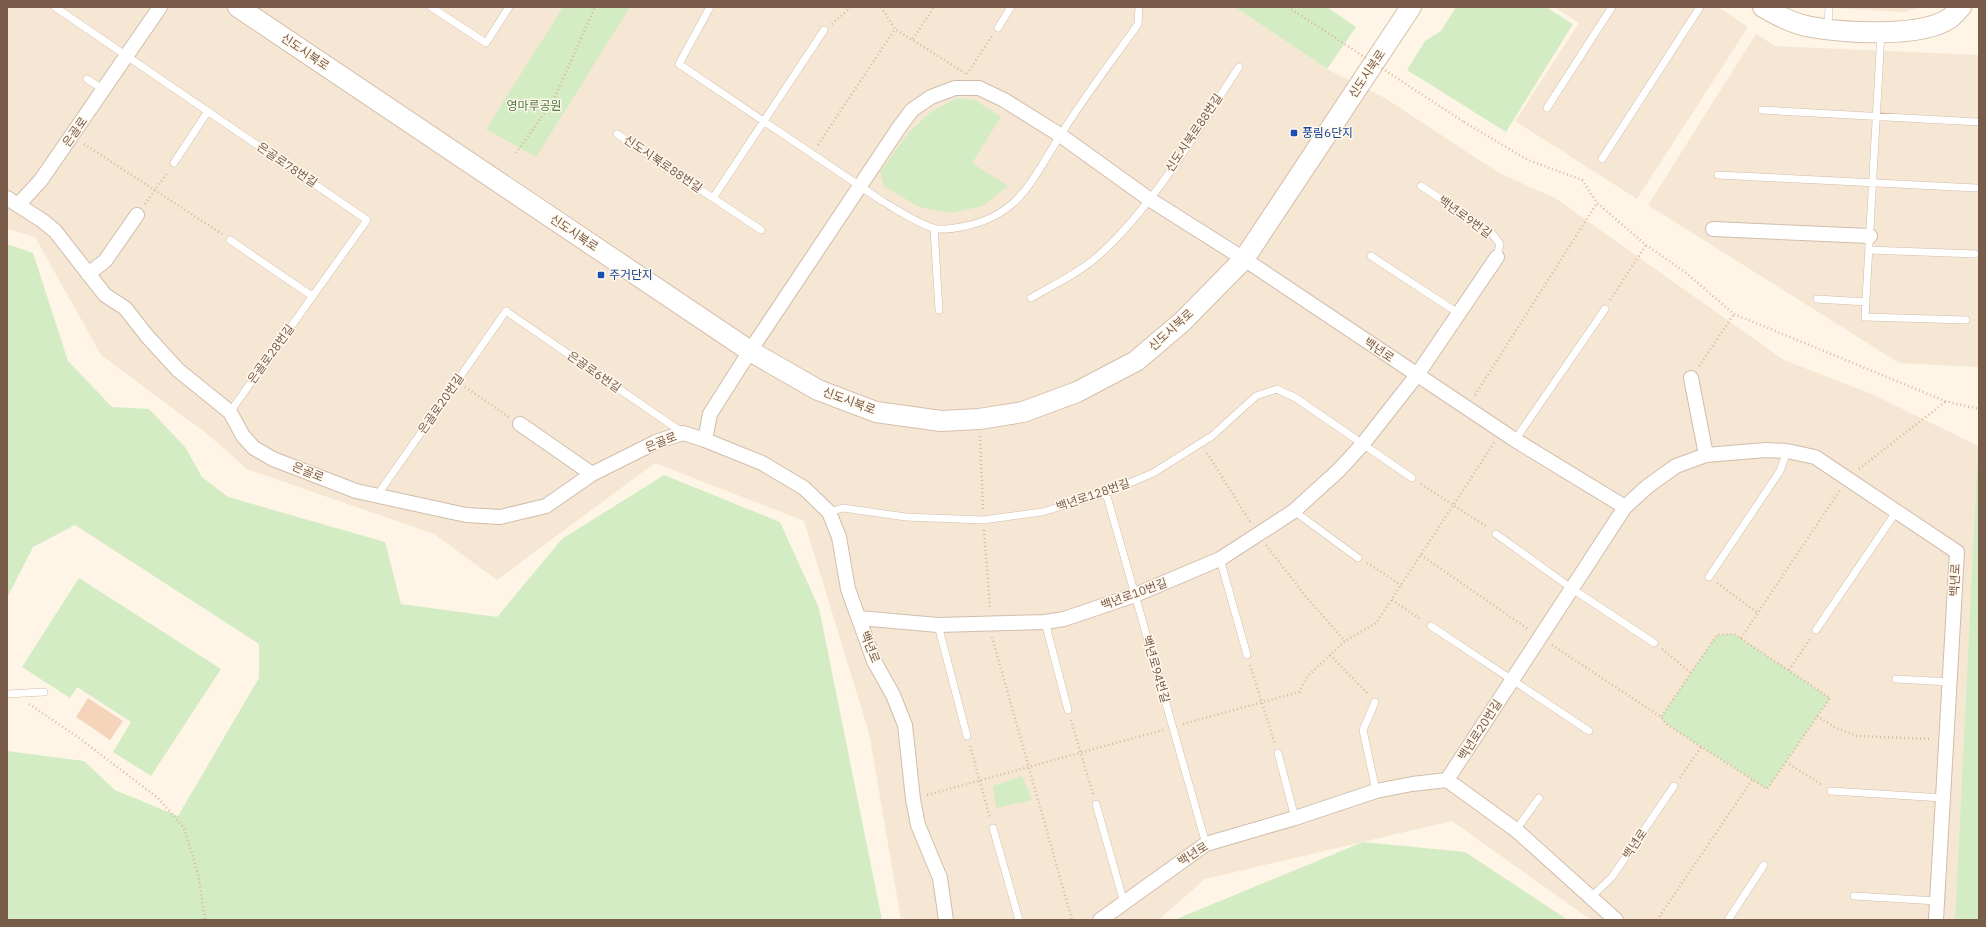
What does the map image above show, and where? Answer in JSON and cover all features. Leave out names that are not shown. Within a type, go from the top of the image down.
[{"type":"street","name":"은골로","points":[[160,7],[128,56],[41,180],[13,202],[43,221],[55,231],[104,295],[124,308],[178,370],[230,412],[242,436],[254,448],[273,459],[356,491],[376,497],[466,515],[500,517],[546,506],[592,474],[656,442],[683,433],[705,440]]},
{"type":"street","name":"신도시북로","points":[[238,7],[750,351],[818,390],[876,412],[941,421],[979,419],[1023,412],[1078,392],[1136,361],[1182,322],[1244,259],[1411,7]]},
{"type":"street","points":[[1763,7],[1781,17],[1811,27],[1880,32],[1922,29],[1950,18],[1961,7]]},
{"type":"street","points":[[705,440],[710,414],[750,351],[898,129],[912,110],[932,97],[955,88],[979,88],[1004,100],[1060,135],[1149,199],[1244,259]]},
{"type":"street","points":[[88,274],[105,261],[137,215]]},
{"type":"street","points":[[1713,229],[1870,236]]},
{"type":"street","name":"백년로9번길","points":[[1417,375],[1497,257]]},
{"type":"street","name":"백년로","points":[[1244,259],[1515,440],[1625,507],[1648,486],[1676,466],[1706,455],[1766,450],[1787,451],[1815,457],[1957,552],[1936,920]]},
{"type":"street","name":"백년로10번길","points":[[859,618],[938,625],[1045,622],[1064,618],[1135,595],[1220,559],[1294,511],[1339,470],[1362,445],[1417,375]]},
{"type":"street","points":[[1691,378],[1706,455]]},
{"type":"street","points":[[520,424],[592,474]]},
{"type":"street","name":"백년로","points":[[705,440],[762,463],[804,488],[829,512],[839,537],[848,590],[874,662],[893,695],[905,725],[913,799],[918,825],[940,878],[946,920]]},
{"type":"street","name":"백년로20번길","points":[[1447,780],[1625,507]]},
{"type":"street","points":[[1447,780],[1516,830],[1616,920]]},
{"type":"street","name":"백년로","points":[[1100,920],[1206,844],[1295,818],[1376,791],[1412,784],[1447,780]]},
{"type":"lane","points":[[55,7],[128,56]]},
{"type":"lane","points":[[431,7],[486,43],[509,7]]},
{"type":"lane","points":[[710,7],[679,64],[860,186],[916,221],[934,228],[957,228],[985,222],[1009,208],[1025,192],[1060,135],[1138,24],[1140,7]]},
{"type":"lane","points":[[998,28],[1011,7]]},
{"type":"lane","points":[[1547,108],[1612,7]]},
{"type":"lane","points":[[1602,159],[1700,7]]},
{"type":"lane","points":[[1828,28],[1829,7]]},
{"type":"lane","name":"신도시북로88번길","points":[[617,134],[713,198],[824,30]]},
{"type":"lane","points":[[1880,32],[1870,250],[1865,317],[1966,320]]},
{"type":"lane","name":"은골로78번길","points":[[128,56],[367,220]]},
{"type":"lane","name":"신도시북로88번길","points":[[1031,298],[1097,257],[1120,235],[1149,199],[1238,67]]},
{"type":"lane","points":[[87,79],[104,90]]},
{"type":"lane","points":[[1762,110],[1977,122]]},
{"type":"lane","points":[[174,163],[208,111]]},
{"type":"lane","points":[[1718,175],[1976,188]]},
{"type":"lane","name":"백년로9번길","points":[[1421,186],[1490,231],[1500,244],[1497,257]]},
{"type":"lane","points":[[713,198],[761,230]]},
{"type":"lane","name":"은골로28번길","points":[[230,412],[367,220]]},
{"type":"lane","points":[[934,228],[939,310]]},
{"type":"lane","points":[[230,240],[312,296]]},
{"type":"lane","points":[[1870,250],[1975,254]]},
{"type":"lane","points":[[1371,256],[1458,313]]},
{"type":"lane","points":[[1817,299],[1866,302]]},
{"type":"lane","points":[[1515,440],[1605,309]]},
{"type":"lane","name":"은골로20번길","points":[[376,497],[506,311]]},
{"type":"lane","name":"은골로6번길","points":[[506,311],[683,433]]},
{"type":"lane","name":"백년로128번길","points":[[829,512],[843,508],[906,517],[983,520],[1042,512],[1106,494],[1153,473],[1212,436],[1256,396],[1277,389],[1296,398],[1362,445]]},
{"type":"lane","points":[[1362,445],[1412,478]]},
{"type":"lane","points":[[1708,577],[1780,470],[1787,451]]},
{"type":"lane","name":"백년로94번길","points":[[1106,494],[1206,844]]},
{"type":"lane","points":[[1294,511],[1358,558]]},
{"type":"lane","points":[[1816,630],[1896,512]]},
{"type":"lane","points":[[1496,534],[1571,588],[1654,642]]},
{"type":"lane","points":[[1220,559],[1247,655]]},
{"type":"lane","points":[[1045,622],[1068,710]]},
{"type":"lane","points":[[938,625],[967,736]]},
{"type":"lane","points":[[1431,626],[1589,731]]},
{"type":"lane","points":[[1896,679],[1950,682]]},
{"type":"lane","points":[[10,694],[44,692]]},
{"type":"lane","points":[[1375,702],[1364,730],[1376,791]]},
{"type":"lane","points":[[1278,753],[1295,818]]},
{"type":"lane","name":"백년로","points":[[1590,898],[1612,877],[1674,786]]},
{"type":"lane","points":[[1830,791],[1943,798]]},
{"type":"lane","points":[[1516,830],[1540,798]]},
{"type":"lane","points":[[1096,804],[1124,903]]},
{"type":"lane","points":[[993,828],[1019,920]]},
{"type":"lane","points":[[1728,920],[1764,865]]},
{"type":"lane","points":[[1854,896],[1937,901]]},
{"type":"path","points":[[516,152],[553,100],[595,7]]},
{"type":"path","points":[[824,30],[851,7]]},
{"type":"path","points":[[881,7],[896,29],[967,74],[979,88]]},
{"type":"path","points":[[913,39],[934,7]]},
{"type":"path","points":[[1288,7],[1464,122],[1528,160],[1582,180],[1597,203],[1646,245],[1685,272],[1734,314],[1945,402],[1979,409]]},
{"type":"path","points":[[967,74],[998,28]]},
{"type":"path","points":[[812,154],[896,29]]},
{"type":"path","points":[[72,136],[230,240]]},
{"type":"path","points":[[137,215],[174,163]]},
{"type":"path","points":[[1467,408],[1597,203]]},
{"type":"path","points":[[1605,309],[1646,245]]},
{"type":"path","points":[[1691,378],[1734,314]]},
{"type":"path","points":[[457,382],[520,424]]},
{"type":"path","points":[[1741,638],[1847,479],[1945,402]]},
{"type":"path","points":[[979,419],[983,520],[992,638],[1072,920]]},
{"type":"path","points":[[1412,478],[1496,534]]},
{"type":"path","points":[[1358,558],[1401,585]]},
{"type":"path","points":[[1708,577],[1758,612]]},
{"type":"path","points":[[1391,600],[1431,626]]},
{"type":"path","points":[[1788,670],[1816,630]]},
{"type":"path","points":[[1734,634],[1741,638],[1830,698],[1766,789],[1666,724],[1662,717],[1717,635],[1734,634]]},
{"type":"path","points":[[1654,642],[1691,673]]},
{"type":"path","points":[[1247,655],[1278,753]]},
{"type":"path","points":[[1330,655],[1375,702]]},
{"type":"path","points":[[10,694],[55,721],[158,798],[184,828],[198,874],[205,920]]},
{"type":"path","points":[[1068,710],[1096,804]]},
{"type":"path","points":[[1817,716],[1836,728],[1857,736],[1946,740]]},
{"type":"path","points":[[967,736],[993,828]]},
{"type":"path","points":[[1674,786],[1701,746]]},
{"type":"path","points":[[1786,762],[1830,791]]},
{"type":"path","points":[[1657,920],[1752,780]]},
{"type":"shaded area","points":[[7,7],[1235,7],[1327,69],[1385,98],[1499,173],[1555,198],[1784,360],[1874,395],[1978,446],[1955,920],[1591,920],[1452,821],[1205,879],[1158,920],[901,920],[869,733],[804,521],[655,463],[497,580],[434,534],[247,469],[206,433],[101,355],[35,237],[7,229]]},
{"type":"shaded area","points":[[1554,7],[1718,7],[1748,27],[1637,199],[1515,121],[1579,23]]},
{"type":"shaded area","points":[[1813,7],[1920,7],[1904,12]]},
{"type":"shaded area","points":[[1756,34],[1775,46],[1979,55],[1978,367],[1899,363],[1648,205]]},
{"type":"green space","name":"영마루공원","points":[[563,7],[630,7],[536,157],[486,129]]},
{"type":"green space","points":[[1235,7],[1327,7],[1356,27],[1327,69]]},
{"type":"green space","points":[[1456,7],[1546,7],[1573,24],[1506,132],[1407,70],[1425,41],[1441,31]]},
{"type":"green space","points":[[957,98],[975,100],[1001,117],[972,163],[1008,186],[983,206],[950,213],[919,207],[884,186],[880,172],[909,132],[932,111]]},
{"type":"green space","points":[[7,244],[33,253],[68,361],[112,407],[149,409],[185,447],[202,477],[228,497],[385,542],[401,604],[497,617],[562,539],[664,475],[780,522],[819,608],[882,920],[7,920],[7,751],[84,761],[115,790],[178,816],[259,678],[259,644],[75,525],[33,547],[7,598]]},
{"type":"green space","points":[[1979,436],[1979,920],[1955,920],[1978,446]]},
{"type":"green space","points":[[79,578],[221,669],[151,776],[113,752],[131,722],[77,687],[70,698],[22,667]]},
{"type":"green space","points":[[1734,634],[1830,698],[1767,789],[1666,724],[1661,717],[1717,635]]},
{"type":"green space","points":[[1022,776],[1032,800],[996,808],[993,786]]},
{"type":"green space","points":[[1363,842],[1465,852],[1568,920],[1174,920]]},
{"type":"building","points":[[88,698],[123,721],[110,740],[76,717]]},
{"type":"place","name":"풍림6단지","points":[[1294,133]]},
{"type":"place","name":"주거단지","points":[[601,275]]}]
